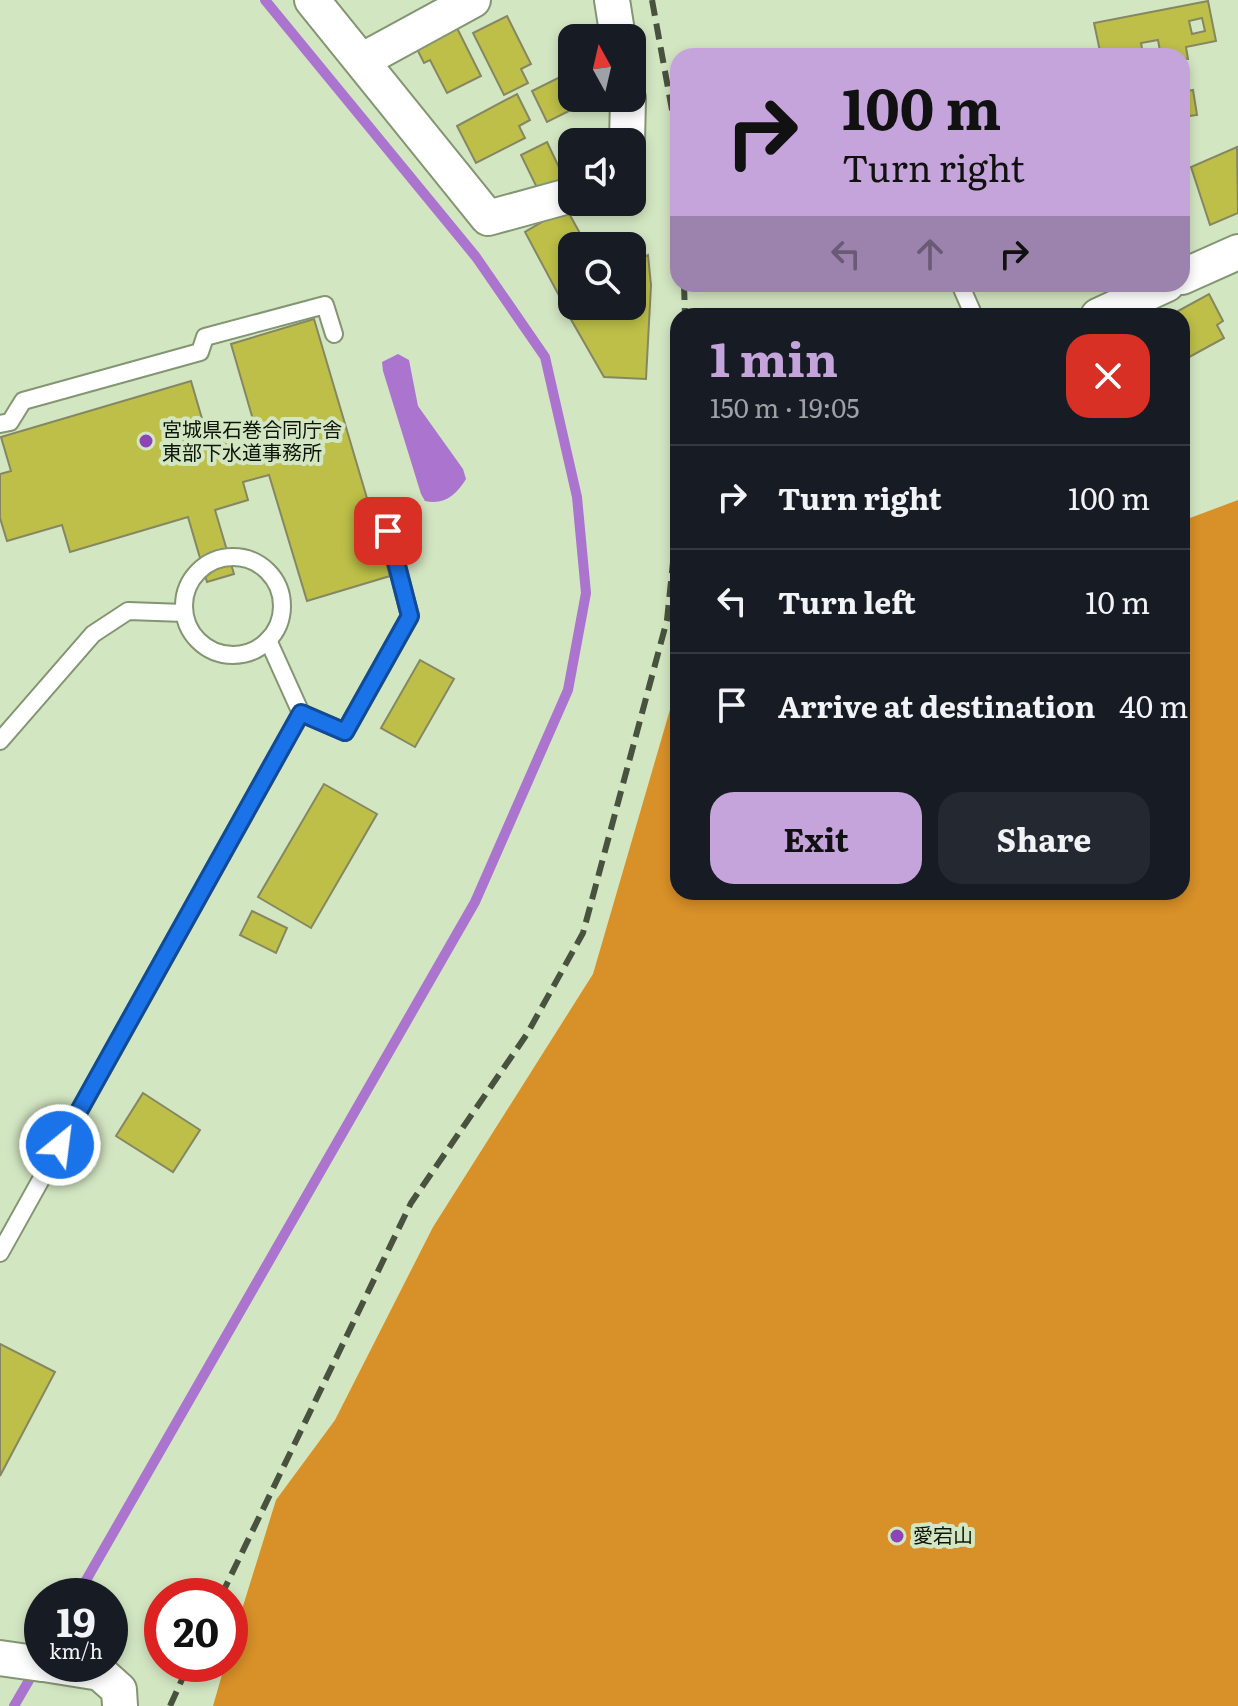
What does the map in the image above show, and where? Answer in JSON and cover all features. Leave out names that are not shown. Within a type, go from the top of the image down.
[{"type":"street","points":[[312,0],[488,218],[558,199]]},
{"type":"street","points":[[363,60],[473,0]]},
{"type":"street","points":[[612,0],[616,24]]},
{"type":"street","points":[[1190,273],[1238,252]]},
{"type":"street","points":[[1115,308],[1150,292]]},
{"type":"street","points":[[0,1658],[24,1661]]},
{"type":"street","points":[[110,1682],[119,1690],[120,1706]]},
{"type":"lane","points":[[0,424],[10,422],[23,401],[200,352],[205,337],[325,305],[334,334]]},
{"type":"lane","points":[[268,640],[301,713],[345,732],[410,616],[388,531]]},
{"type":"lane","points":[[232,556],[247,558],[273,576],[280,590],[281,620],[268,640],[250,653],[219,653],[194,636],[184,613],[185,591],[203,566],[232,556]]},
{"type":"lane","points":[[0,741],[93,634],[128,611],[184,613]]},
{"type":"lane","points":[[0,1253],[301,713]]},
{"type":"shaded area","points":[[398,354],[409,360],[418,406],[463,469],[466,479],[454,494],[438,502],[425,501],[421,494],[383,371],[382,362]]},
{"type":"shaded area","points":[[1238,500],[1238,1706],[213,1706],[220,1682],[248,1682],[248,1590],[276,1500],[335,1420],[433,1227],[593,974],[670,710],[670,900],[1190,900],[1190,518]]},
{"type":"building","points":[[1208,1],[1216,41],[1186,48],[1159,48],[1158,40],[1141,43],[1142,48],[1099,48],[1094,23]],"holes":[[[1202,18],[1205,31],[1192,34],[1189,21]]]},
{"type":"building","points":[[507,16],[531,64],[521,69],[528,83],[504,95],[473,33]]},
{"type":"building","points":[[453,20],[481,76],[447,93],[430,60],[424,63],[413,41]]},
{"type":"building","points":[[558,78],[558,112],[567,112],[547,122],[532,91]]},
{"type":"building","points":[[1193,90],[1197,115],[1190,116],[1190,91]]},
{"type":"building","points":[[517,94],[530,120],[519,126],[525,138],[476,163],[457,126]]},
{"type":"building","points":[[547,142],[558,165],[558,183],[539,192],[521,155]]},
{"type":"building","points":[[1237,147],[1238,213],[1210,225],[1191,167]]},
{"type":"building","points":[[558,213],[558,216],[570,216],[579,232],[558,232],[558,294],[525,232]]},
{"type":"building","points":[[646,256],[651,285],[646,379],[604,377],[571,320],[646,320]]},
{"type":"building","points":[[1209,294],[1223,321],[1217,325],[1224,338],[1190,357],[1190,308],[1184,308]]},
{"type":"building","points":[[314,319],[390,576],[307,601],[269,475],[243,482],[248,500],[215,510],[234,574],[207,582],[188,517],[70,552],[62,525],[7,541],[0,518],[0,474],[11,471],[1,437],[191,381],[210,446],[232,439],[239,461],[263,454],[231,344]]},
{"type":"building","points":[[420,660],[454,679],[415,747],[381,728]]},
{"type":"building","points":[[324,784],[377,814],[311,928],[258,897]]},
{"type":"building","points":[[252,911],[287,928],[276,953],[240,935]]},
{"type":"building","points":[[143,1093],[200,1130],[173,1172],[116,1136]]},
{"type":"building","points":[[0,1344],[55,1372],[0,1476]]},
{"type":"waterway","points":[[87,1578],[475,902],[568,690],[586,593],[577,497],[545,357],[476,257],[265,0]]},
{"type":"waterway","points":[[14,1706],[28,1682]]},
{"type":"railway","points":[[652,0],[670,99]]},
{"type":"railway","points":[[684,292],[685,308]]},
{"type":"railway","points":[[230,1578],[411,1203],[527,1034],[583,933],[667,620],[670,591]]},
{"type":"railway","points":[[170,1706],[181,1682]]},
{"type":"place","name":"宮城県石巻合同庁舎 東部下水道事務所","points":[[146,441]]},
{"type":"place","name":"愛宕山","points":[[897,1536]]},
{"type":"route","points":[[60,1145],[301,713],[345,732],[410,616],[388,531]]}]
